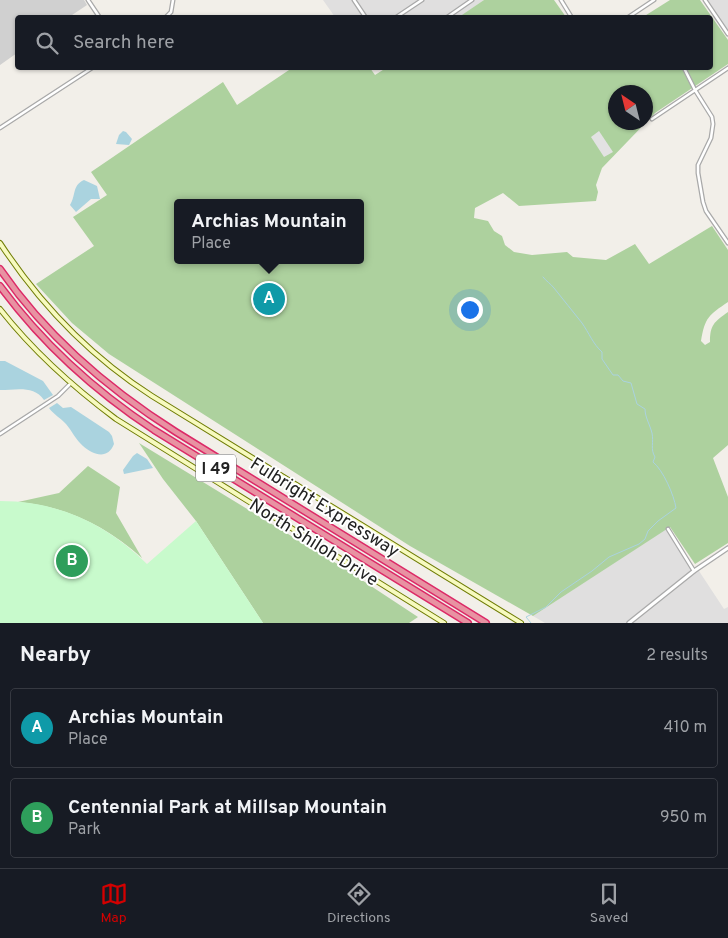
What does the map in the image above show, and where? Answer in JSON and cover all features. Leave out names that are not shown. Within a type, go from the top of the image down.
[{"type":"highway","name":"Fulbright Expressway","points":[[0,269],[64,345],[92,371],[130,401],[176,432],[486,623]]},
{"type":"highway","name":"Fulbright Expressway","points":[[0,286],[28,321],[56,351],[98,389],[132,414],[466,623]]},
{"type":"main road","points":[[0,243],[34,291],[65,325],[90,350],[121,375],[160,401],[521,623]]},
{"type":"main road","name":"North Shiloh Drive","points":[[1,312],[41,355],[71,383],[132,429],[444,623]]},
{"type":"street","points":[[88,0],[98,15]]},
{"type":"street","points":[[168,15],[173,0]]},
{"type":"street","points":[[354,0],[364,15]]},
{"type":"street","points":[[400,15],[422,0]]},
{"type":"street","points":[[450,15],[472,0]]},
{"type":"street","points":[[560,0],[570,15]]},
{"type":"street","points":[[632,15],[654,0]]},
{"type":"street","points":[[705,0],[728,34]]},
{"type":"street","points":[[653,119],[728,68]]},
{"type":"street","points":[[0,128],[89,70]]},
{"type":"street","points":[[685,70],[712,117],[711,138],[698,165],[706,211],[728,243]]},
{"type":"street","points":[[0,434],[58,396],[71,383]]},
{"type":"street","points":[[668,529],[694,571]]},
{"type":"street","points":[[629,623],[694,571],[728,548]]},
{"type":"shaded area","points":[[0,0],[84,0],[87,5],[72,15],[15,15],[15,54],[0,65]]},
{"type":"shaded area","points":[[323,0],[484,0],[463,15],[334,15]]},
{"type":"shaded area","points":[[705,0],[728,0],[728,34]]},
{"type":"shaded area","points":[[599,131],[613,152],[604,157],[591,137]]},
{"type":"shaded area","points":[[666,529],[694,570],[697,568],[724,609],[728,607],[728,623],[545,623],[533,616]]},
{"type":"green space","points":[[484,0],[554,0],[565,15],[462,15]]},
{"type":"green space","points":[[670,0],[700,0],[710,15],[646,15]]},
{"type":"green space","points":[[713,19],[728,40],[728,64],[653,115],[653,85],[608,85],[608,130],[639,130],[602,168],[596,185],[598,192],[596,201],[519,206],[503,193],[475,208],[474,218],[488,221],[494,231],[502,236],[505,245],[514,252],[532,255],[567,252],[573,257],[606,260],[635,244],[649,264],[712,226],[728,250],[728,302],[709,317],[704,327],[701,341],[705,345],[710,342],[714,324],[728,312],[728,445],[713,458],[728,497],[728,543],[695,564],[670,527],[533,616],[410,546],[109,354],[72,323],[36,284],[94,246],[73,217],[107,195],[91,172],[223,82],[237,105],[289,70],[371,70],[375,75],[383,70],[713,70]]},
{"type":"green space","points":[[139,443],[339,565],[418,617],[409,623],[263,623],[196,521],[163,479]]},
{"type":"green space","points":[[88,466],[120,487],[116,513],[142,558],[100,527],[69,513],[36,504],[18,502],[59,493]]},
{"type":"green space","points":[[0,501],[42,505],[80,518],[98,526],[115,537],[147,564],[196,521],[263,623],[0,623]]},
{"type":"water","points":[[123,131],[132,139],[129,145],[116,144],[119,135]]},
{"type":"water","points":[[84,180],[97,186],[100,199],[91,199],[76,212],[70,205],[76,188]]},
{"type":"water","points":[[0,361],[5,361],[43,381],[53,395],[44,400],[40,395],[30,390],[0,390]]},
{"type":"water","points":[[57,403],[63,408],[71,407],[109,432],[114,444],[111,449],[104,454],[96,454],[83,446],[66,424],[49,408]]},
{"type":"water","points":[[137,453],[147,459],[153,468],[124,474],[123,470]]},
{"type":"waterway","points":[[531,623],[526,617],[546,607],[561,592],[609,557],[639,544],[658,521],[676,508],[668,483],[653,462],[655,457],[652,433],[645,409],[637,404],[631,383],[623,381],[618,375],[613,375],[602,359],[602,352],[582,323],[543,277]]},
{"type":"place","name":"Archias Mountain","points":[[269,299]]},
{"type":"place","name":"Centennial Park at Millsap Mountain","points":[[72,561]]}]
